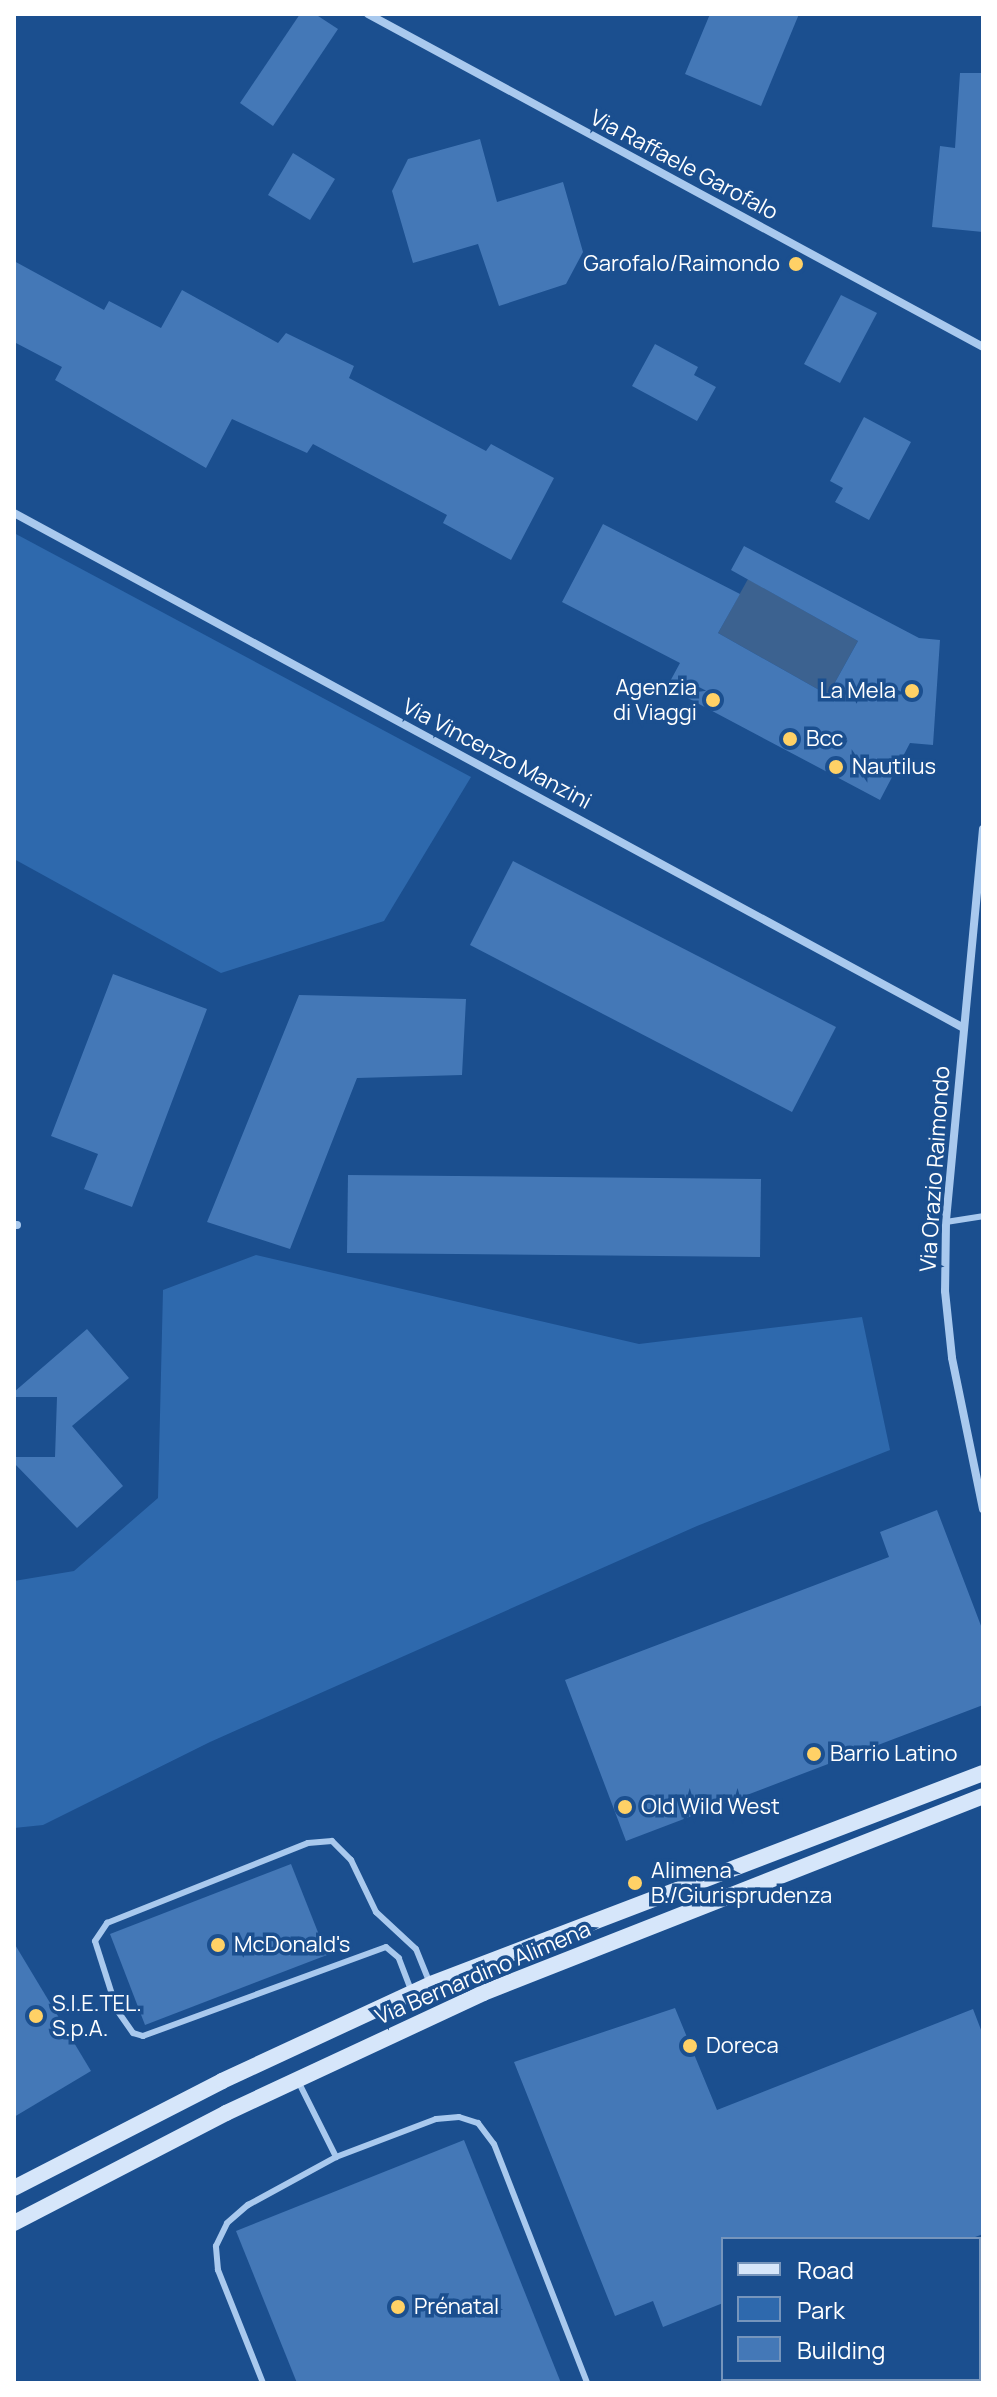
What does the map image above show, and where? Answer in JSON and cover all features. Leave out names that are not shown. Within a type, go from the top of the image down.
[{"type":"street","name":"Via Raffaele Garofalo","points":[[368,14],[983,347]]},
{"type":"street","name":"Via Vincenzo Manzini","points":[[14,513],[962,1027]]},
{"type":"street","name":"Via Orazio Raimondo","points":[[983,829],[946,1222],[948,1332],[973,1477],[983,1509]]},
{"type":"street","name":"Via Bernardino Alimena","points":[[14,2188],[222,2081],[412,1992],[983,1773]]},
{"type":"street","name":"Via Bernardino Alimena","points":[[14,2223],[297,2080],[483,1993],[983,1796]]},
{"type":"lane","points":[[946,1222],[983,1216]]},
{"type":"lane","points":[[412,1992],[399,1958],[386,1947],[374,1949],[158,2035],[143,2036],[133,2033],[117,2010],[95,1941],[107,1923],[308,1843],[332,1841],[346,1852],[376,1912],[416,1949],[431,1984]]},
{"type":"lane","points":[[297,2080],[336,2157]]},
{"type":"lane","points":[[263,2383],[218,2270],[220,2234],[248,2205],[336,2157],[436,2119],[459,2117],[478,2123],[494,2144],[587,2383]]},
{"type":"green space","points":[[14,533],[471,777],[384,921],[221,973],[14,859]]},
{"type":"green space","points":[[256,1255],[639,1344],[862,1317],[890,1450],[697,1526],[210,1742],[43,1825],[14,1828],[14,1581],[74,1571],[158,1498],[163,1290]]},
{"type":"shaded area","points":[[748,579],[858,641],[828,695],[718,633]]},
{"type":"building","points":[[300,14],[315,14],[338,29],[273,126],[240,103]]},
{"type":"building","points":[[710,14],[799,14],[761,106],[685,74]]},
{"type":"building","points":[[960,73],[983,73],[983,232],[932,227],[940,146],[955,148]]},
{"type":"building","points":[[480,139],[497,202],[563,182],[583,252],[566,284],[499,306],[478,244],[413,263],[392,191],[408,159]]},
{"type":"building","points":[[293,153],[335,179],[310,220],[268,195]]},
{"type":"building","points":[[14,261],[104,310],[109,301],[161,328],[182,290],[278,343],[286,333],[354,366],[349,378],[486,451],[491,444],[554,478],[511,560],[443,523],[447,515],[313,444],[307,453],[232,419],[206,468],[55,380],[62,367],[14,342]]},
{"type":"building","points":[[841,295],[877,313],[840,383],[804,364]]},
{"type":"building","points":[[655,344],[698,367],[694,375],[716,387],[697,421],[632,386]]},
{"type":"building","points":[[864,417],[911,442],[869,520],[835,502],[843,488],[830,481]]},
{"type":"building","points":[[603,524],[740,594],[718,633],[828,695],[858,641],[731,570],[744,546],[919,638],[940,640],[933,745],[910,743],[880,800],[667,687],[680,663],[562,602]]},
{"type":"building","points":[[513,861],[836,1027],[792,1112],[470,945]]},
{"type":"building","points":[[113,974],[207,1009],[132,1207],[84,1189],[98,1154],[51,1136]]},
{"type":"building","points":[[299,995],[466,999],[462,1075],[357,1078],[290,1249],[207,1222]]},
{"type":"building","points":[[348,1175],[761,1179],[760,1257],[347,1253]]},
{"type":"building","points":[[87,1329],[129,1378],[72,1426],[123,1486],[77,1528],[14,1463],[14,1457],[55,1457],[57,1397],[14,1397],[14,1392]]},
{"type":"building","points":[[937,1510],[983,1631],[983,1705],[626,1841],[565,1680],[889,1557],[880,1532]]},
{"type":"building","name":"McDonald's","points":[[291,1864],[327,1955],[145,2025],[110,1934]]},
{"type":"building","name":"S.I.E.TEL. S.p.A.","points":[[14,1943],[91,2071],[14,2117]]},
{"type":"building","points":[[675,2008],[717,2110],[973,2009],[983,2035],[983,2234],[975,2237],[721,2237],[721,2304],[663,2327],[653,2301],[615,2316],[514,2062]]},
{"type":"building","name":"Prénatal","points":[[464,2140],[561,2383],[297,2383],[236,2231]]},
{"type":"place","name":"Garofalo/Raimondo","points":[[796,264]]},
{"type":"place","name":"La Mela","points":[[912,691]]},
{"type":"place","name":"Agenzia di Viaggi","points":[[713,700]]},
{"type":"place","name":"Bcc","points":[[790,739]]},
{"type":"place","name":"Nautilus","points":[[836,767]]},
{"type":"place","name":"Barrio Latino","points":[[814,1754]]},
{"type":"place","name":"Old Wild West","points":[[625,1807]]},
{"type":"place","name":"Alimena B./Giurisprudenza","points":[[635,1883]]},
{"type":"place","name":"McDonald's","points":[[218,1945]]},
{"type":"place","name":"S.I.E.TEL. S.p.A.","points":[[36,2016]]},
{"type":"place","name":"Doreca","points":[[690,2046]]},
{"type":"place","name":"Prénatal","points":[[398,2307]]}]
